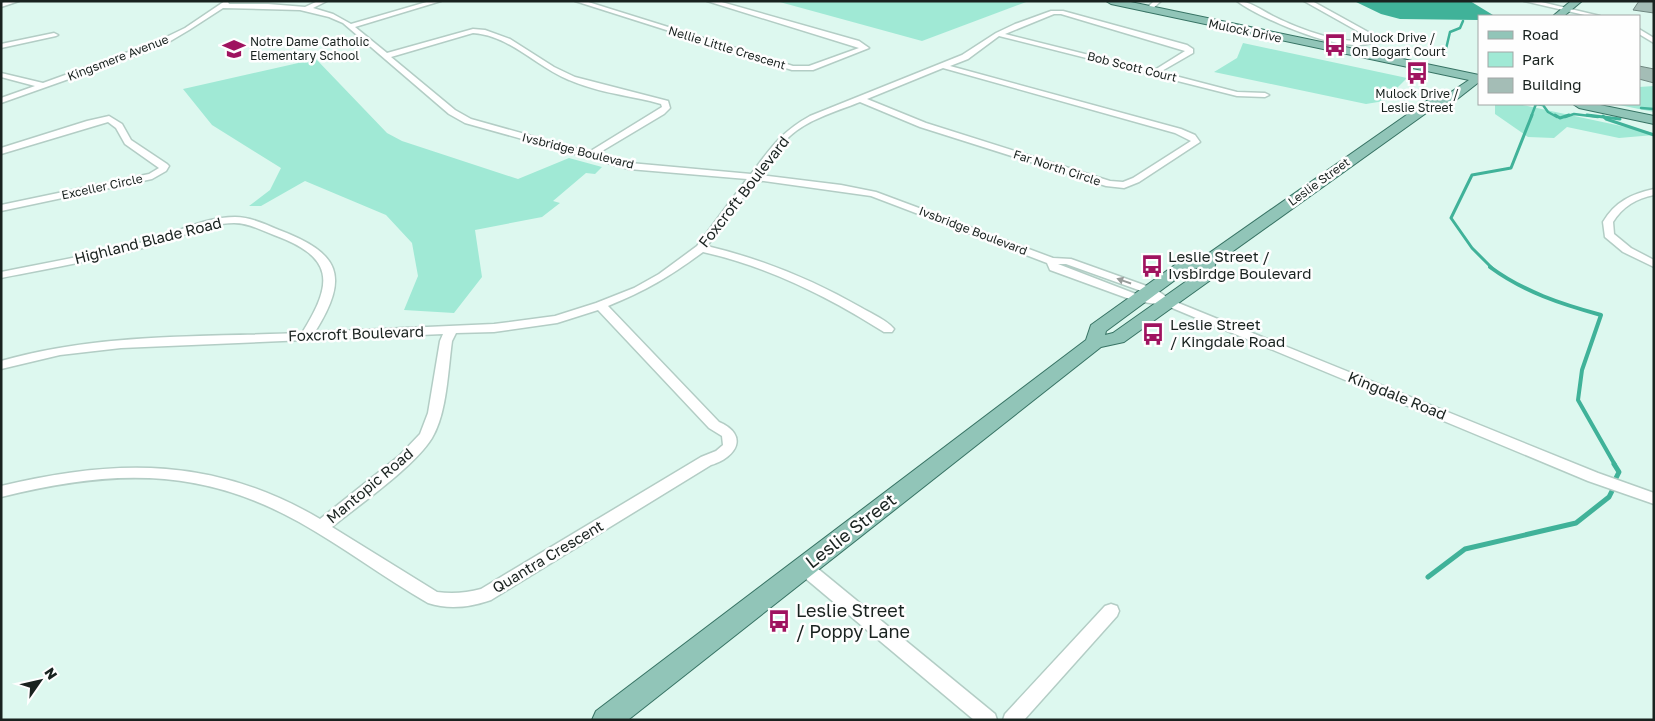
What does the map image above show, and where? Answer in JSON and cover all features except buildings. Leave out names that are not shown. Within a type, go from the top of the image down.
[{"type":"main road","name":"Mulock Drive","points":[[1111,1],[1148,10],[1315,41],[1453,81],[1477,81]]},
{"type":"main road","points":[[1560,15],[1577,1]]},
{"type":"main road","name":"Leslie Street","points":[[1432,103],[1436,92],[1478,64]]},
{"type":"main road","name":"Leslie Street","points":[[1095,342],[1097,329],[1185,265],[1207,262],[1432,103],[1452,97],[1477,81]]},
{"type":"main road","points":[[1585,105],[1654,120]]},
{"type":"main road","name":"Leslie Street","points":[[606,720],[1095,342],[1118,338],[1206,275],[1207,262]]},
{"type":"street","points":[[1,6],[16,1]]},
{"type":"street","name":"Kingsmere Avenue","points":[[1,101],[159,44],[187,30],[228,1]]},
{"type":"street","points":[[305,9],[324,1]]},
{"type":"street","points":[[351,26],[438,1]]},
{"type":"street","name":"Nellie Little Crescent","points":[[578,1],[792,68],[810,68],[865,48],[856,42],[710,1]]},
{"type":"street","points":[[1148,10],[1158,1]]},
{"type":"street","points":[[1240,1],[1315,41],[1353,42],[1369,41],[1375,38],[1307,1]]},
{"type":"street","points":[[1527,1],[1592,15]]},
{"type":"street","name":"Ivsbridge Boulevard","points":[[221,6],[272,6],[305,9],[338,17],[462,118],[491,128],[629,166],[754,177],[873,194],[1052,261],[1054,268],[1145,295]]},
{"type":"street","name":"Foxcroft Boulevard","points":[[1,365],[78,348],[307,335],[494,328],[557,319],[638,290],[663,276],[701,248],[771,153],[795,128],[813,118],[972,53],[998,34],[1035,18],[1054,12],[1061,12],[1184,47],[1190,51],[1154,73]]},
{"type":"street","points":[[385,56],[473,31],[484,31],[511,43],[563,75],[665,103],[666,108],[661,112],[590,155]]},
{"type":"street","points":[[1640,32],[1654,40]]},
{"type":"street","name":"Bob Scott Court","points":[[998,34],[1237,94],[1266,95]]},
{"type":"street","points":[[1,46],[54,35]]},
{"type":"street","name":"Far North Circle","points":[[860,99],[923,125],[1109,184],[1124,185],[1136,180],[1196,142],[1192,137],[1178,131],[943,66]]},
{"type":"street","points":[[1,75],[45,86]]},
{"type":"street","name":"Exceller Circle","points":[[1,152],[81,125],[109,119],[119,126],[128,142],[164,166],[152,176],[1,208]]},
{"type":"street","points":[[1654,192],[1634,198],[1620,206],[1608,222],[1609,235],[1627,250],[1654,264]]},
{"type":"street","name":"Highland Blade Road","points":[[1,275],[110,253],[215,222],[234,220],[245,222],[306,244],[319,253],[323,260],[330,279],[328,296],[307,335]]},
{"type":"street","points":[[701,248],[758,263],[800,280],[852,306],[888,329]]},
{"type":"street","name":"Kingdale Road","points":[[1145,295],[1167,302],[1593,477],[1654,498]]},
{"type":"street","name":"Quantra Crescent","points":[[1,492],[62,478],[101,474],[172,474],[198,478],[261,497],[321,527],[434,598],[464,601],[485,595],[706,461],[717,459],[730,446],[728,432],[723,427],[714,424],[600,305]]},
{"type":"street","name":"Mantopic Road","points":[[321,527],[404,460],[426,436],[435,413],[446,341],[451,330]]},
{"type":"street","points":[[805,568],[988,720]]},
{"type":"street","points":[[1012,720],[1111,611]]},
{"type":"green space","points":[[776,1],[1029,1],[922,41]]},
{"type":"green space","points":[[1243,43],[1407,78],[1384,101],[1366,104],[1214,72],[1237,58]]},
{"type":"green space","points":[[316,59],[387,133],[402,141],[518,179],[569,158],[602,167],[595,174],[586,173],[553,201],[560,203],[542,217],[475,230],[482,277],[454,313],[404,310],[418,276],[412,243],[386,215],[305,181],[261,206],[249,206],[270,190],[281,168],[212,125],[183,89]]},
{"type":"green space","points":[[1654,86],[1654,112],[1619,105],[1640,105],[1640,87]]},
{"type":"green space","points":[[1495,105],[1523,105],[1654,133],[1654,135],[1619,138],[1567,127],[1554,138],[1528,137],[1495,114]]},
{"type":"shaded area","points":[[1354,1],[1470,1],[1493,15],[1478,15],[1478,20],[1400,19],[1381,14]]},
{"type":"waterway","points":[[1445,53],[1450,32],[1460,28],[1463,21]]},
{"type":"waterway","points":[[1531,117],[1536,105]]},
{"type":"waterway","points":[[1543,105],[1548,112],[1557,117]]},
{"type":"waterway","points":[[1641,108],[1654,109]]},
{"type":"waterway","points":[[1565,117],[1574,114],[1598,117]]},
{"type":"waterway","points":[[1492,268],[1472,248],[1451,218],[1472,175],[1511,168],[1532,115]]},
{"type":"waterway","points":[[1555,115],[1560,118],[1569,115]]},
{"type":"waterway","points":[[1587,115],[1604,117]]},
{"type":"waterway","points":[[1604,117],[1620,119]]},
{"type":"waterway","points":[[1604,117],[1654,135]]},
{"type":"waterway","points":[[1490,267],[1516,284],[1543,296],[1601,315],[1582,370],[1578,400],[1615,465]]},
{"type":"waterway","points":[[1614,464],[1619,472],[1616,478]]},
{"type":"waterway","points":[[1428,577],[1465,549],[1576,523],[1609,497],[1612,491]]},
{"type":"place","name":"Mulock Drive / On Bogart Court","points":[[1335,45]]},
{"type":"place","name":"Notre Dame Catholic Elementary School","points":[[234,49]]},
{"type":"place","name":"Mulock Drive / Leslie Street","points":[[1417,73]]},
{"type":"place","name":"Leslie Street / Ivsbirdge Boulevard","points":[[1152,266]]},
{"type":"place","name":"Leslie Street / Kingdale Road","points":[[1153,334]]},
{"type":"place","name":"Leslie Street / Poppy Lane","points":[[779,621]]}]
